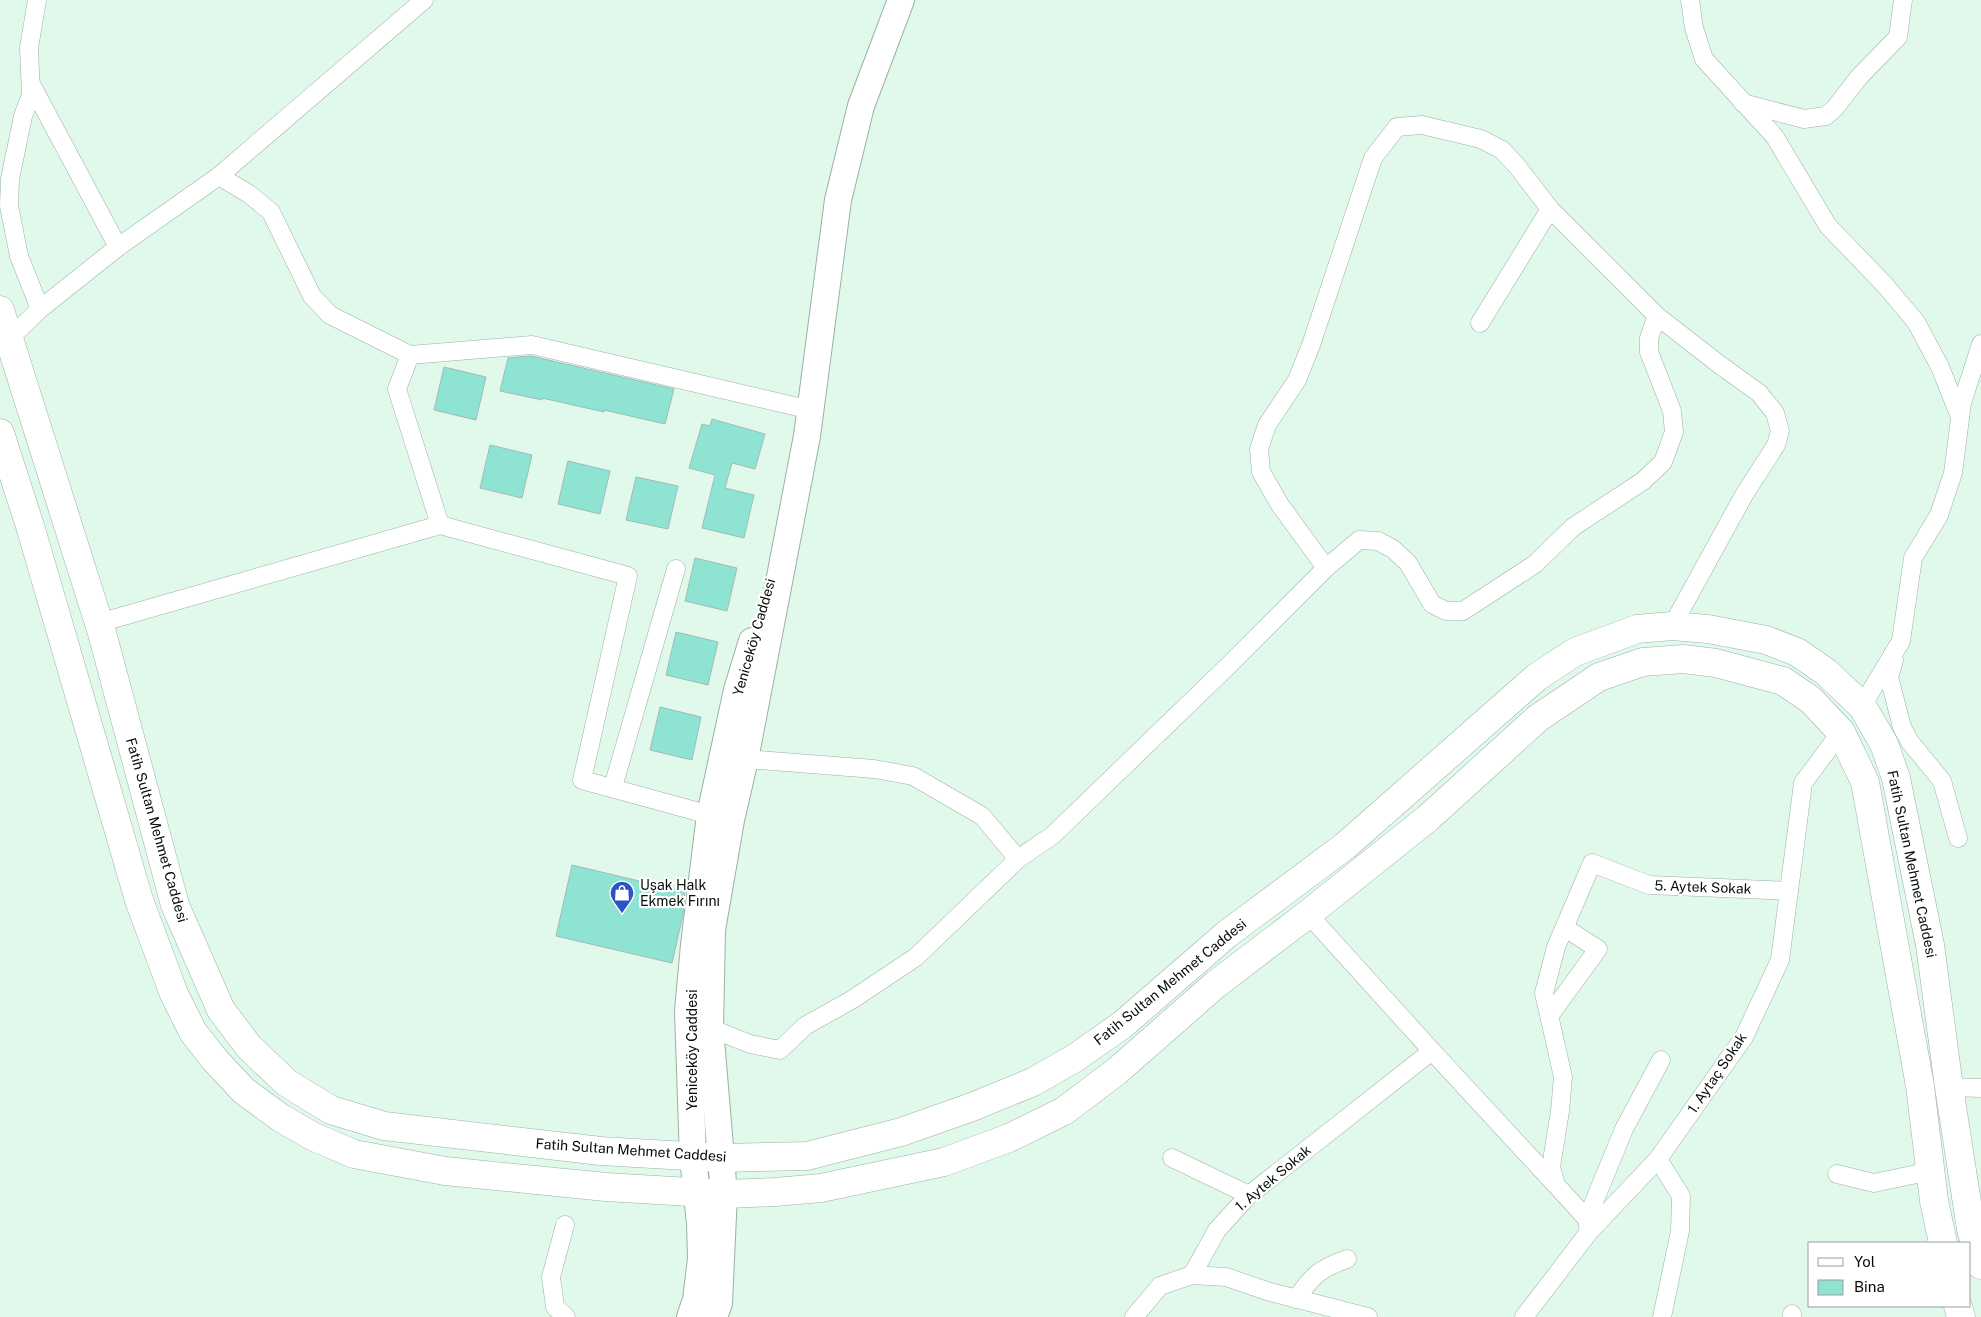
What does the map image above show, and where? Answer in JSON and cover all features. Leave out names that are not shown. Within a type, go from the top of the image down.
[{"type":"main road","name":"Fatih Sultan Mehmet Caddesi","points":[[0,310],[98,623],[179,913],[222,1010],[249,1047],[287,1083],[331,1110],[384,1126],[601,1150],[694,1158],[807,1156],[901,1132],[972,1107],[1034,1082],[1075,1058],[1122,1025],[1227,934],[1344,846],[1537,677],[1575,652],[1636,629],[1672,626],[1708,629],[1745,634],[1797,652],[1826,672],[1862,706],[1884,744],[1896,778],[1930,944],[1949,1087],[1971,1229],[1981,1265]]},
{"type":"main road","name":"Fatih Sultan Mehmet Caddesi","points":[[0,433],[30,526],[139,900],[174,994],[194,1032],[244,1091],[281,1118],[314,1137],[354,1154],[394,1163],[445,1171],[606,1187],[724,1194],[821,1188],[944,1162],[1025,1130],[1064,1111],[1117,1071],[1215,985],[1308,914],[1428,818],[1538,718],[1599,677],[1643,662],[1683,659],[1716,663],[1783,681],[1811,700],[1841,732],[1865,782],[1920,1086],[1934,1201],[1944,1242]]},
{"type":"main road","points":[[1841,732],[1862,706]]},
{"type":"street","points":[[37,0],[29,48],[31,95],[23,116],[10,180],[9,206],[19,256],[40,309]]},
{"type":"street","points":[[10,338],[40,309],[118,248],[219,176],[424,0]]},
{"type":"street","points":[[782,565],[811,410],[838,200],[861,106],[900,0]]},
{"type":"street","points":[[1690,0],[1694,28],[1704,59],[1775,138],[1828,226],[1884,284],[1916,322],[1940,368],[1960,417]]},
{"type":"street","points":[[1741,102],[1804,119],[1826,116],[1835,108],[1859,77],[1898,37],[1903,0]]},
{"type":"street","points":[[30,84],[118,248]]},
{"type":"street","points":[[1326,568],[1280,506],[1270,489],[1261,472],[1259,449],[1267,425],[1297,380],[1311,345],[1372,158],[1396,127],[1422,125],[1481,139],[1502,150],[1518,166],[1550,208],[1657,316],[1720,365],[1760,393],[1775,413],[1780,431],[1776,445],[1744,495],[1672,626]]},
{"type":"street","points":[[219,176],[249,194],[271,212],[312,296],[330,315],[410,355],[532,345],[811,410]]},
{"type":"street","points":[[1480,323],[1550,208]]},
{"type":"street","points":[[710,1028],[750,1044],[780,1050],[805,1026],[853,999],[916,957],[1018,859],[1054,835],[1326,568],[1359,540],[1378,541],[1393,548],[1408,563],[1432,604],[1446,611],[1463,610],[1535,564],[1572,527],[1643,481],[1663,462],[1674,432],[1672,411],[1650,352],[1649,338],[1657,316]]},
{"type":"street","points":[[1958,838],[1942,781],[1910,742],[1902,727],[1889,677],[1901,641],[1913,558],[1939,515],[1953,472],[1962,403],[1981,344]]},
{"type":"street","points":[[410,355],[397,389],[440,525]]},
{"type":"street","points":[[98,623],[440,525],[628,576],[582,780],[614,787],[721,818]]},
{"type":"street","name":"Yeniceköy Caddesi","points":[[714,1317],[719,1303],[724,1194],[710,1028],[712,930],[721,818],[745,759],[782,565]]},
{"type":"street","name":"Yeniceköy Caddesi","points":[[690,1317],[696,1300],[701,1259],[694,1158],[688,1011],[721,818],[738,690],[772,573],[782,565]]},
{"type":"street","points":[[614,787],[676,569]]},
{"type":"street","points":[[1862,706],[1901,641]]},
{"type":"street","name":"1. Aytaç Sokak","points":[[1524,1317],[1588,1226],[1658,1159],[1744,1037],[1780,960],[1803,783],[1841,732]]},
{"type":"street","points":[[745,759],[874,769],[913,776],[982,816],[1018,859]]},
{"type":"street","name":"5. Aytek Sokak","points":[[1565,928],[1592,863],[1649,886],[1789,891]]},
{"type":"street","points":[[1308,914],[1556,1185],[1588,1226]]},
{"type":"street","points":[[1550,1015],[1598,950],[1565,928],[1556,947],[1544,993],[1563,1077],[1560,1111],[1551,1167],[1556,1185]]},
{"type":"street","name":"1. Aytek Sokak","points":[[1192,1275],[1217,1230],[1249,1195],[1432,1051]]},
{"type":"street","points":[[1588,1226],[1624,1129],[1661,1060]]},
{"type":"street","points":[[1949,1087],[1981,1088]]},
{"type":"street","points":[[1172,1158],[1249,1195]]},
{"type":"street","points":[[1658,1159],[1681,1196],[1680,1231],[1662,1317]]},
{"type":"street","points":[[1837,1174],[1874,1183],[1931,1172]]},
{"type":"street","points":[[565,1225],[551,1277],[555,1307],[566,1317]]},
{"type":"street","points":[[1296,1299],[1310,1279],[1328,1266],[1347,1259]]},
{"type":"street","points":[[1134,1317],[1160,1286],[1192,1275],[1226,1278],[1296,1299],[1368,1317]]},
{"type":"building","points":[[531,356],[674,389],[665,424],[604,410],[604,412],[500,391],[508,358]]},
{"type":"building","points":[[444,367],[486,377],[476,420],[434,410]]},
{"type":"building","points":[[712,419],[765,434],[755,469],[732,463],[725,488],[754,495],[744,538],[702,528],[715,475],[689,468],[702,424],[710,426]]},
{"type":"building","points":[[490,445],[532,455],[522,498],[480,488]]},
{"type":"building","points":[[568,461],[610,471],[600,514],[558,504]]},
{"type":"building","points":[[636,477],[678,486],[668,529],[626,520]]},
{"type":"building","points":[[695,558],[737,568],[727,611],[685,601]]},
{"type":"building","points":[[676,632],[718,642],[708,685],[666,675]]},
{"type":"building","points":[[660,707],[701,717],[692,760],[650,750]]},
{"type":"building","name":"Uşak Halk Ekmek Fırını","points":[[572,865],[685,892],[683,915],[672,963],[556,936]]},
{"type":"place","name":"Uşak Halk Ekmek Fırını","points":[[622,914]]}]
